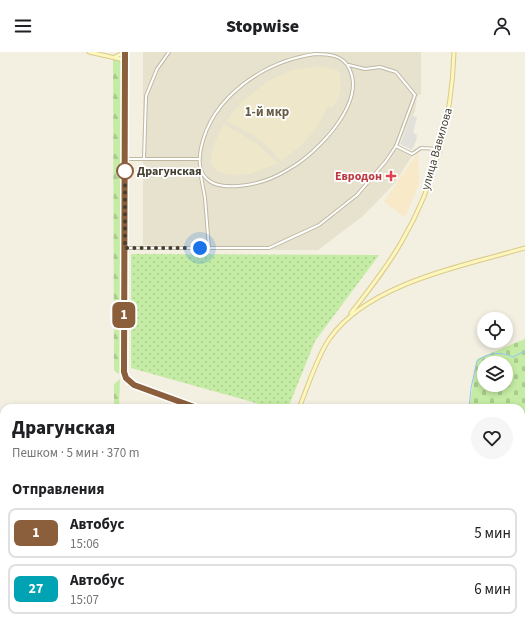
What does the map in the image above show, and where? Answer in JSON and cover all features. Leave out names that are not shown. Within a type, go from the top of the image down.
[{"type":"street","points":[[89,52],[113,57],[125,63]]},
{"type":"street","points":[[113,57],[122,55],[125,52]]},
{"type":"street","points":[[125,52],[124,376],[134,385],[186,404]]},
{"type":"street","points":[[144,159],[146,96],[157,69],[169,52]]},
{"type":"street","name":"улица Вавилова","points":[[300,404],[328,340],[346,319],[402,241],[426,191],[439,149],[450,104],[454,52]]},
{"type":"street","points":[[125,248],[209,248],[274,247],[319,225],[357,195],[386,161],[396,146],[415,95],[396,72],[380,67],[365,69],[348,65],[335,56],[315,54],[287,60],[261,72],[239,88],[223,105],[207,131],[202,144],[199,159],[205,198],[209,248]]},
{"type":"street","points":[[200,168],[207,180],[214,184],[233,187],[257,184],[290,169],[318,146],[347,110],[353,92],[353,77],[348,65]]},
{"type":"street","points":[[396,146],[412,154],[421,148],[439,149]]},
{"type":"street","points":[[125,160],[199,159]]},
{"type":"street","name":"улица Вавилова","points":[[346,319],[376,297],[414,282],[525,248]]},
{"type":"shaded area","points":[[143,52],[421,52],[421,94],[417,96],[415,111],[397,148],[412,156],[394,184],[363,216],[318,250],[143,245]]},
{"type":"shaded area","points":[[319,66],[337,70],[340,74],[341,90],[339,97],[333,107],[328,106],[317,127],[303,144],[281,161],[263,142],[250,133],[226,121],[242,102],[268,81],[292,70]]},
{"type":"shaded area","points":[[412,116],[417,117],[413,133],[417,135],[412,150],[400,144]]},
{"type":"shaded area","points":[[224,124],[256,143],[278,163],[250,174],[229,175],[216,171],[211,163],[211,156],[215,142]]},
{"type":"shaded area","points":[[418,152],[419,184],[405,217],[384,202]]},
{"type":"green space","points":[[113,60],[123,61],[123,370],[118,374],[114,370]]},
{"type":"green space","points":[[131,254],[379,255],[315,341],[290,404],[260,404],[131,368]]},
{"type":"green space","points":[[525,339],[525,404],[470,404],[477,359],[477,392],[513,392],[513,356],[484,356],[503,348],[513,348],[513,344]]},
{"type":"green space","points":[[120,379],[119,404],[114,404],[114,384]]},
{"type":"waterway","points":[[469,404],[471,388],[477,361],[485,356],[494,354],[504,354],[513,357],[525,351]]},
{"type":"bus line","name":"1","points":[[125,52],[124,376],[134,385],[185,404]]},
{"type":"place","name":"Драгунская","points":[[125,171]]},
{"type":"place","name":"Евродон","points":[[391,176]]},
{"type":"district","name":"1-й мкр","points":[[267,112]]},
{"type":"route","points":[[125,171],[125,248],[200,248]]}]
